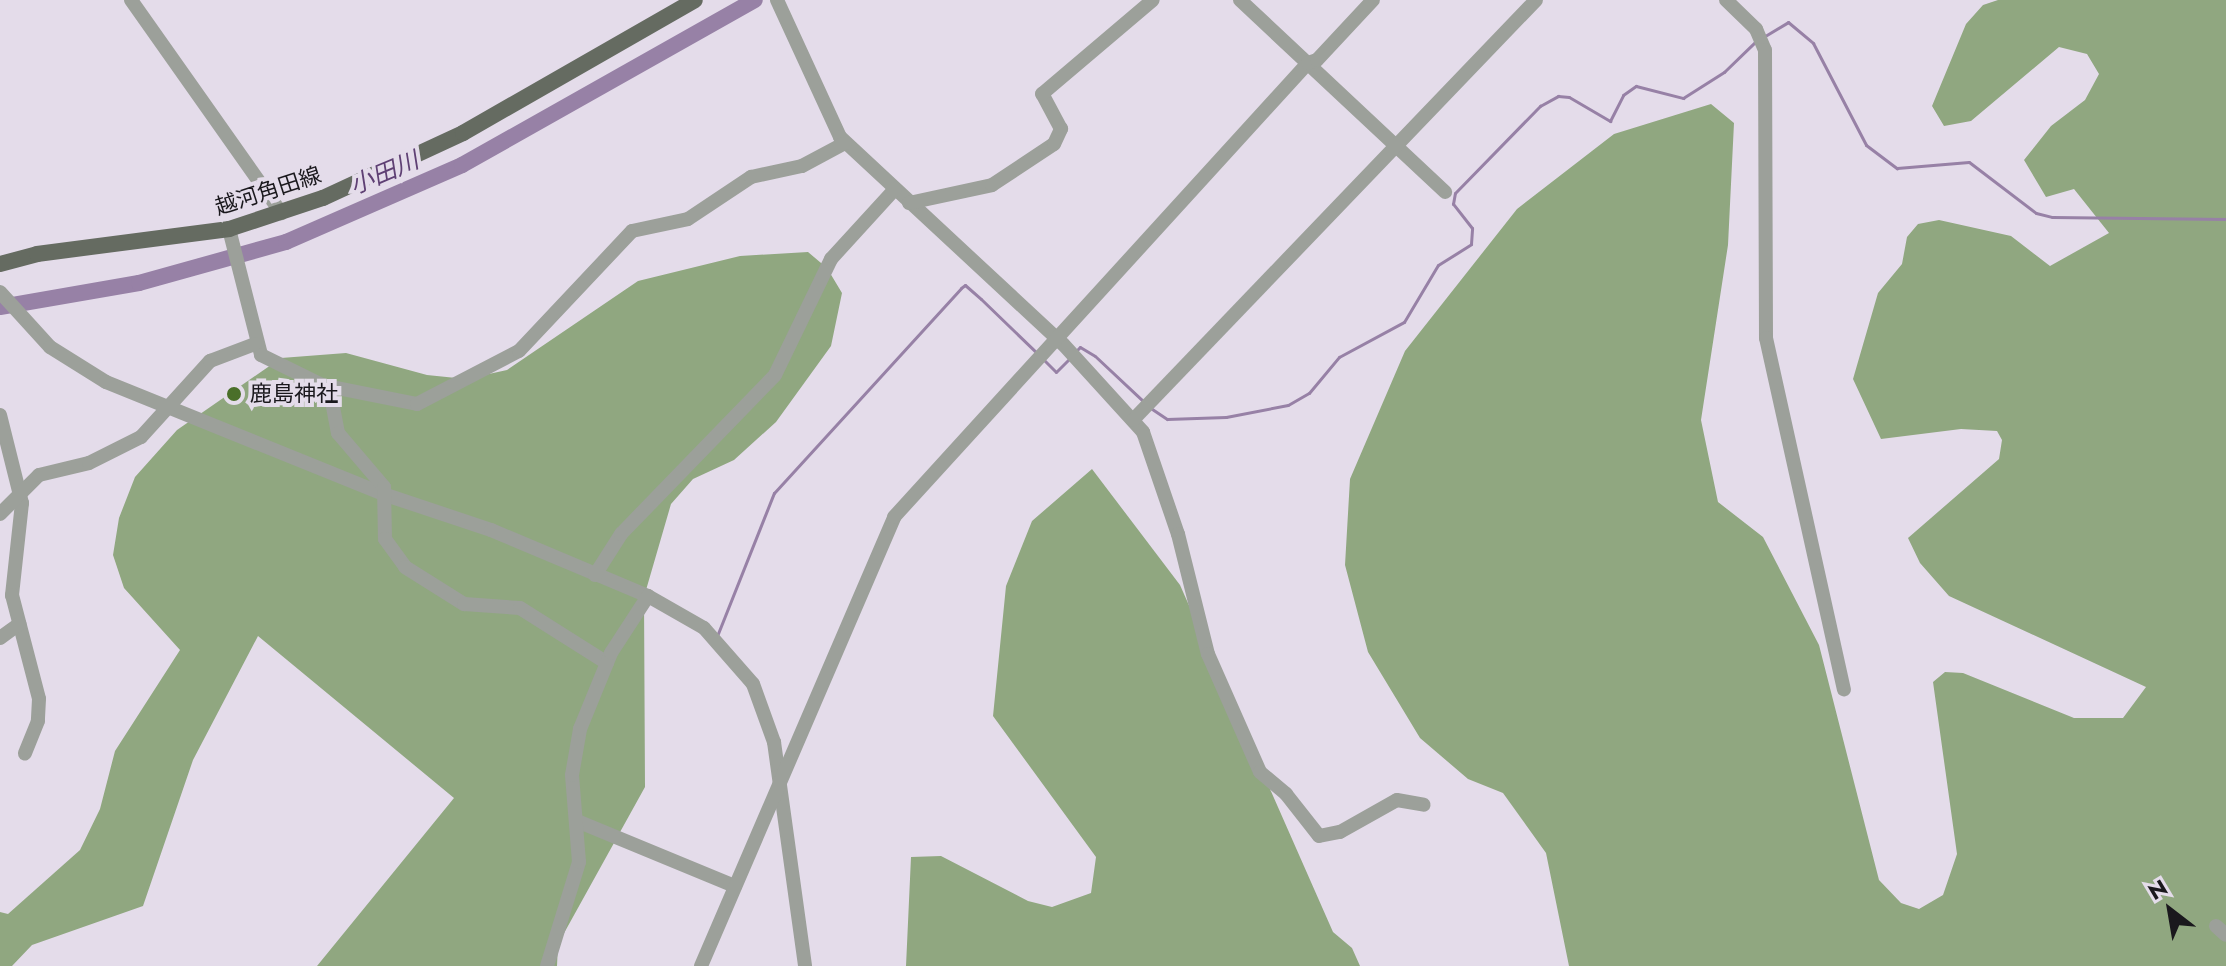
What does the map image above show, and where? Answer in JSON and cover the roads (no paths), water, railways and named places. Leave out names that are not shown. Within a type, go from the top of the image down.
[{"type":"main road","name":"越河角田線","points":[[0,264],[37,254],[229,229],[281,213],[463,133],[695,0]]},
{"type":"street","points":[[131,0],[281,213]]},
{"type":"street","points":[[777,0],[845,143],[1055,339],[1133,420],[1149,442],[1208,654],[1260,772],[1286,794],[1319,836],[1340,832],[1397,800],[1424,805]]},
{"type":"street","points":[[909,203],[992,185],[1054,144],[1061,129],[1042,94],[1153,0]]},
{"type":"street","points":[[1240,0],[1445,192]]},
{"type":"street","points":[[701,966],[781,788],[830,659],[894,517],[1308,63],[1317,60],[1373,0]]},
{"type":"street","points":[[1133,420],[1536,0]]},
{"type":"street","points":[[1726,0],[1756,29],[1765,50],[1766,338],[1844,689]]},
{"type":"street","points":[[229,229],[255,344],[261,355],[289,371],[329,386],[428,402],[519,351],[632,231],[688,219],[751,177],[802,166],[845,143]]},
{"type":"street","points":[[595,575],[621,534],[775,375],[831,259],[895,189]]},
{"type":"street","points":[[0,292],[31,329],[85,370],[386,495],[491,530],[648,596],[704,628],[753,684],[774,742],[805,966]]},
{"type":"street","points":[[0,514],[39,475],[114,454],[141,437],[164,405],[210,361],[255,344]]},
{"type":"street","points":[[329,386],[338,433],[378,475],[386,495],[385,539],[405,567],[464,604],[520,608],[607,663]]},
{"type":"street","points":[[0,415],[21,493],[11,571],[19,624],[39,699],[38,721],[25,754]]},
{"type":"street","points":[[547,966],[579,862],[573,759],[607,663],[648,596]]},
{"type":"street","points":[[0,638],[19,624]]},
{"type":"street","points":[[577,821],[735,886]]},
{"type":"waterway","name":"小田川","points":[[0,307],[139,283],[286,242],[462,165],[755,0]]},
{"type":"waterway","points":[[1765,36],[1788,22],[1813,43],[1866,145],[1897,168],[1969,162],[2036,213],[2052,217],[2226,219]]},
{"type":"waterway","points":[[1152,409],[1167,419],[1226,417],[1288,405],[1309,393],[1339,357],[1404,322],[1438,265],[1471,244],[1472,228],[1453,204],[1455,193],[1540,106],[1558,96],[1569,97],[1610,121],[1623,95],[1636,86],[1683,98],[1724,72],[1755,42]]},
{"type":"waterway","points":[[717,636],[774,493],[961,288],[965,285],[1038,354]]},
{"type":"waterway","points":[[1077,350],[1080,347],[1095,356],[1143,401]]},
{"type":"waterway","points":[[1043,359],[1056,372],[1069,359]]},
{"type":"place","name":"鹿島神社","points":[[234,394]]}]
